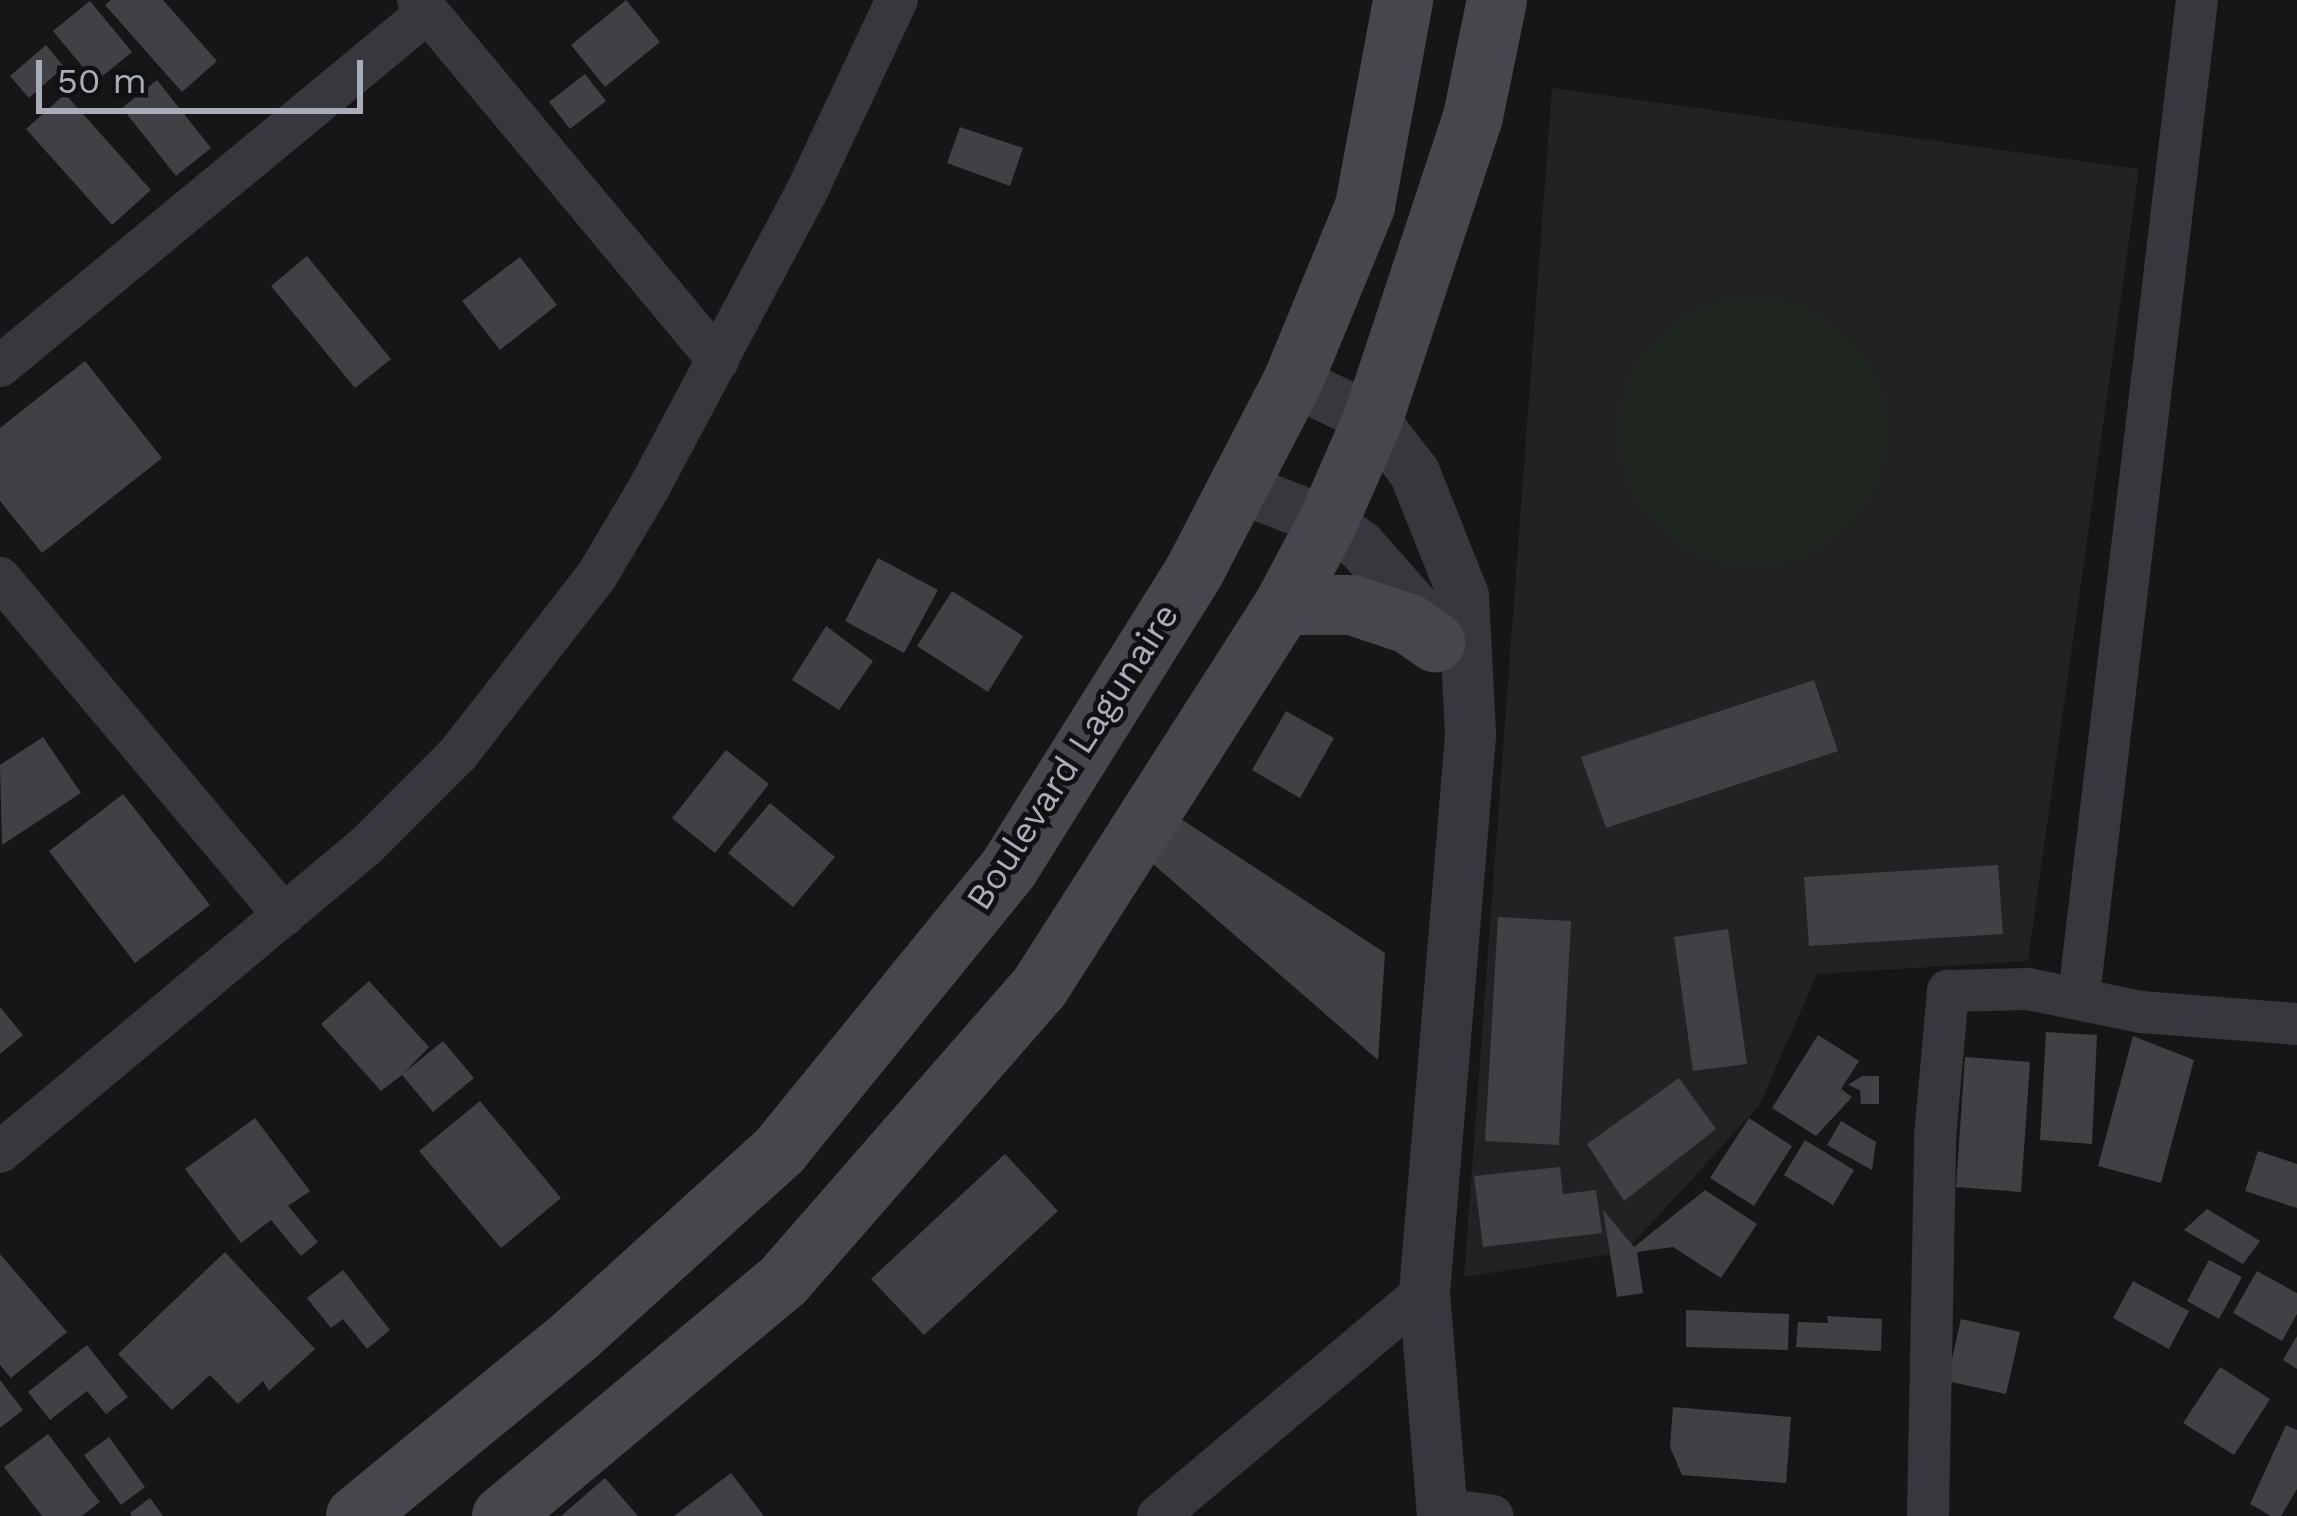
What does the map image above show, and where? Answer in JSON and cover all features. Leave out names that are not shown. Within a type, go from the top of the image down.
[{"type":"main road","name":"Boulevard Lagunaire","points":[[356,1516],[575,1336],[780,1150],[1010,868],[1241,488],[1293,381],[1365,206],[1403,0]]},
{"type":"main road","points":[[502,1516],[784,1280],[1039,988],[1284,605],[1328,522],[1373,419],[1473,117],[1497,0]]},
{"type":"main road","points":[[1284,605],[1352,605],[1408,624],[1435,642]]},
{"type":"street","points":[[0,1152],[284,915],[458,754],[596,577],[718,360],[897,0]]},
{"type":"street","points":[[2079,995],[2197,0]]},
{"type":"street","points":[[0,366],[423,6],[718,360]]},
{"type":"street","points":[[1293,381],[1373,419],[1414,472],[1463,596],[1470,735],[1424,1292],[1442,1513],[1492,1516]]},
{"type":"street","points":[[1241,488],[1328,522],[1360,545],[1427,621],[1435,642],[1456,879]]},
{"type":"street","points":[[0,578],[284,915]]},
{"type":"street","points":[[1928,1516],[1942,1001],[1961,987],[2079,995],[2141,1012],[2297,1024]]},
{"type":"street","points":[[1158,1516],[1424,1292]]},
{"type":"shaded area","points":[[1552,88],[2139,169],[2028,961],[1817,974],[1759,1106],[1625,1252],[1464,1277]]},
{"type":"shaded area","points":[[1753,297],[1805,308],[1848,337],[1877,380],[1888,432],[1877,484],[1848,527],[1805,556],[1753,567],[1701,556],[1658,527],[1629,484],[1618,432],[1629,380],[1658,337],[1701,308]]},
{"type":"building","points":[[111,0],[163,0],[217,61],[182,92],[105,5]]},
{"type":"building","points":[[626,0],[660,42],[605,87],[571,45]]},
{"type":"building","points":[[90,1],[132,52],[95,82],[53,31]]},
{"type":"building","points":[[46,45],[64,67],[29,98],[10,76]]},
{"type":"building","points":[[585,74],[606,101],[570,129],[549,102]]},
{"type":"building","points":[[157,80],[211,148],[176,176],[122,108]]},
{"type":"building","points":[[65,94],[151,190],[112,225],[26,129]]},
{"type":"building","points":[[960,127],[1023,148],[1010,186],[947,163]]},
{"type":"building","points":[[307,256],[391,359],[355,388],[271,286]]},
{"type":"building","points":[[520,257],[557,305],[500,350],[462,301]]},
{"type":"building","points":[[85,361],[162,458],[42,553],[0,501],[0,428]]},
{"type":"building","points":[[878,558],[938,590],[904,653],[845,621]]},
{"type":"building","points":[[952,591],[1023,636],[988,692],[917,646]]},
{"type":"building","points":[[826,626],[873,661],[839,710],[792,680]]},
{"type":"building","points":[[1814,680],[1838,751],[1606,828],[1581,757]]},
{"type":"building","points":[[1286,711],[1334,738],[1300,798],[1252,770]]},
{"type":"building","points":[[43,737],[81,793],[2,845],[0,765]]},
{"type":"building","points":[[726,750],[769,784],[715,853],[672,818]]},
{"type":"building","points":[[123,794],[210,905],[135,963],[49,851]]},
{"type":"building","points":[[770,803],[835,857],[793,907],[728,853]]},
{"type":"building","points":[[1178,817],[1385,953],[1378,1060],[1145,857]]},
{"type":"building","points":[[1998,865],[2003,934],[1809,946],[1804,877]]},
{"type":"building","points":[[1498,917],[1571,921],[1559,1145],[1485,1141]]},
{"type":"building","points":[[1728,929],[1747,1064],[1693,1071],[1674,937]]},
{"type":"building","points":[[369,981],[429,1047],[404,1073],[443,1041],[474,1078],[433,1112],[402,1075],[381,1091],[321,1024]]},
{"type":"building","points":[[0,1007],[23,1035],[0,1054]]},
{"type":"building","points":[[2046,1032],[2097,1035],[2092,1144],[2040,1140]]},
{"type":"building","points":[[1818,1035],[1859,1061],[1841,1089],[1852,1097],[1816,1136],[1772,1108]]},
{"type":"building","points":[[2133,1036],[2194,1060],[2161,1183],[2098,1166]]},
{"type":"building","points":[[1965,1057],[2030,1062],[2021,1192],[1956,1187]]},
{"type":"building","points":[[1862,1076],[1879,1076],[1879,1104],[1861,1104],[1860,1090],[1848,1085]]},
{"type":"building","points":[[1679,1078],[1716,1129],[1624,1201],[1587,1144]]},
{"type":"building","points":[[480,1101],[561,1198],[501,1248],[419,1151]]},
{"type":"building","points":[[255,1118],[310,1191],[288,1206],[318,1242],[301,1256],[271,1220],[241,1243],[185,1169]]},
{"type":"building","points":[[1749,1118],[1792,1146],[1754,1206],[1710,1178]]},
{"type":"building","points":[[1841,1121],[1876,1142],[1872,1170],[1827,1145]]},
{"type":"building","points":[[1805,1140],[1854,1170],[1833,1205],[1784,1175]]},
{"type":"building","points":[[2258,1151],[2297,1164],[2297,1208],[2245,1191]]},
{"type":"building","points":[[1005,1154],[1058,1211],[924,1335],[871,1279]]},
{"type":"building","points":[[1560,1167],[1563,1194],[1596,1190],[1602,1233],[1483,1247],[1474,1176]]},
{"type":"building","points":[[1705,1190],[1757,1224],[1721,1278],[1673,1247],[1637,1252],[1643,1293],[1617,1297],[1603,1210],[1634,1247]]},
{"type":"building","points":[[2207,1209],[2260,1241],[2243,1264],[2184,1230]]},
{"type":"building","points":[[225,1252],[315,1349],[269,1391],[263,1381],[238,1404],[210,1375],[172,1410],[118,1354]]},
{"type":"building","points":[[0,1254],[67,1332],[11,1378],[0,1365]]},
{"type":"building","points":[[2209,1260],[2242,1277],[2219,1319],[2187,1301]]},
{"type":"building","points":[[343,1270],[390,1330],[367,1349],[343,1319],[331,1328],[307,1298]]},
{"type":"building","points":[[2257,1271],[2297,1293],[2297,1314],[2282,1341],[2233,1313]]},
{"type":"building","points":[[2133,1281],[2189,1311],[2169,1349],[2113,1318]]},
{"type":"building","points":[[1686,1310],[1789,1314],[1788,1350],[1686,1347]]},
{"type":"building","points":[[1827,1316],[1882,1319],[1881,1351],[1796,1347],[1798,1322],[1828,1323]]},
{"type":"building","points":[[1961,1319],[2020,1332],[2006,1394],[1947,1381]]},
{"type":"building","points":[[2297,1336],[2297,1369],[2283,1360]]},
{"type":"building","points":[[87,1345],[128,1397],[106,1414],[87,1391],[50,1420],[28,1392]]},
{"type":"building","points":[[2220,1367],[2270,1399],[2234,1455],[2183,1423]]},
{"type":"building","points":[[0,1380],[23,1410],[0,1428]]},
{"type":"building","points":[[1673,1407],[1791,1417],[1786,1483],[1682,1475],[1670,1447]]},
{"type":"building","points":[[2286,1425],[2297,1430],[2297,1489],[2281,1516],[2271,1516],[2250,1504]]},
{"type":"building","points":[[48,1434],[100,1502],[82,1516],[42,1516],[4,1467]]},
{"type":"building","points":[[109,1437],[145,1487],[121,1505],[84,1455]]},
{"type":"building","points":[[731,1473],[764,1516],[674,1516]]},
{"type":"building","points":[[605,1478],[638,1516],[561,1516]]},
{"type":"building","points":[[150,1498],[163,1516],[132,1516],[130,1513]]}]
